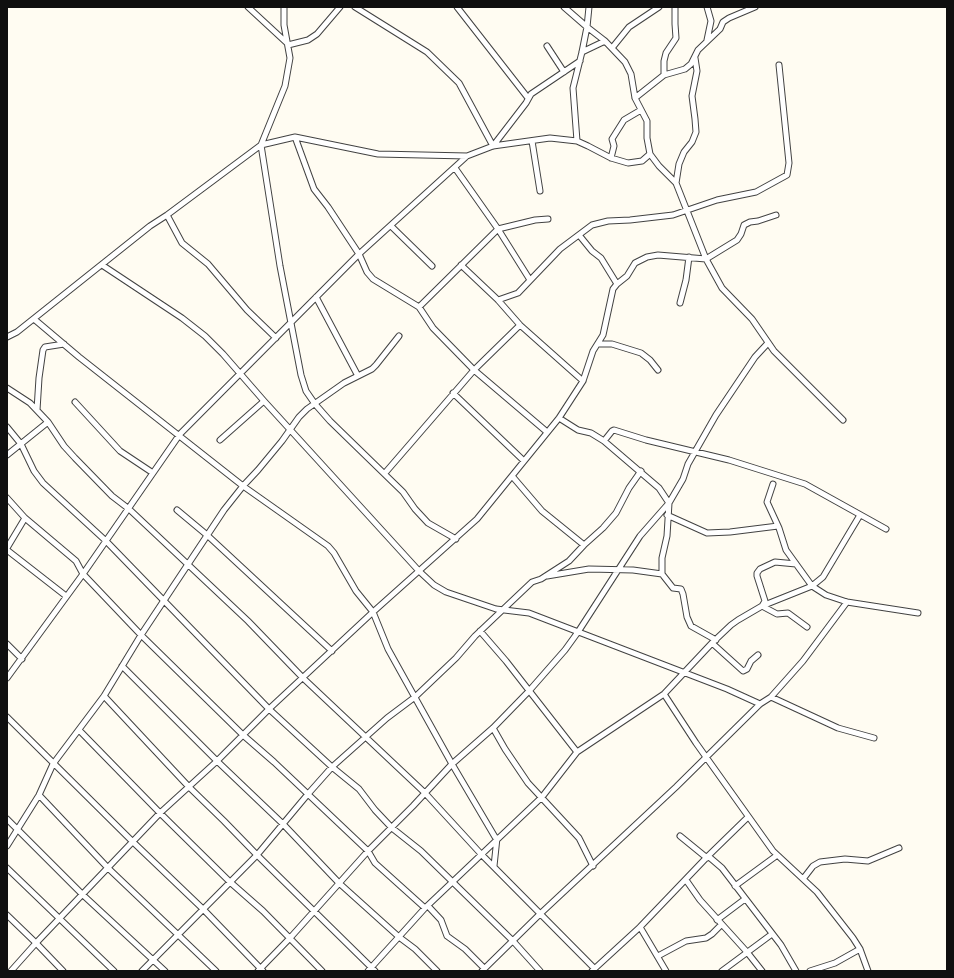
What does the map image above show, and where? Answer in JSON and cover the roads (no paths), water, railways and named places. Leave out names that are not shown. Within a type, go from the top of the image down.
[{"type":"street","points":[[248,7],[288,45]]},
{"type":"street","points":[[284,7],[284,25],[290,58],[285,86],[261,145],[280,266],[306,391],[315,404],[403,492],[414,509],[428,523],[456,539]]},
{"type":"street","points":[[288,45],[308,40],[317,34],[340,7]]},
{"type":"street","points":[[355,7],[427,52],[459,83],[493,146]]},
{"type":"street","points":[[457,7],[528,98]]},
{"type":"street","points":[[564,7],[605,41],[625,62],[631,74],[635,98],[647,121],[647,138],[650,154],[676,183],[706,259],[722,288],[752,319],[774,352],[843,420]]},
{"type":"street","points":[[577,141],[573,88],[587,27],[589,7]]},
{"type":"street","points":[[612,48],[629,28],[659,7]]},
{"type":"street","points":[[664,75],[664,61],[666,53],[676,38],[675,7]]},
{"type":"street","points":[[707,7],[711,21],[707,40]]},
{"type":"street","points":[[635,98],[664,75],[685,69],[691,64],[698,50],[720,29],[723,22],[755,7]]},
{"type":"street","points":[[582,52],[605,41]]},
{"type":"street","points":[[547,46],[564,72]]},
{"type":"street","points":[[676,183],[679,164],[684,152],[692,142],[696,132],[696,119],[692,96],[697,71],[695,58]]},
{"type":"street","points":[[493,146],[526,103],[531,94],[580,61]]},
{"type":"street","points":[[498,300],[518,292],[560,249],[592,225],[608,221],[657,217],[687,211],[717,200],[756,192],[787,176],[789,163],[779,65]]},
{"type":"street","points":[[611,158],[614,146],[612,139],[624,120],[642,110]]},
{"type":"street","points":[[295,137],[314,189],[360,254],[367,272],[373,279],[419,307],[433,328],[474,370],[547,432]]},
{"type":"street","points":[[7,337],[17,332],[34,319],[150,226],[261,145],[295,137],[378,154],[467,156],[493,146],[550,138],[577,141],[611,158],[628,163],[642,161],[650,154]]},
{"type":"street","points":[[532,141],[540,191]]},
{"type":"street","points":[[7,678],[83,574],[180,434],[360,254],[467,156]]},
{"type":"street","points":[[455,168],[498,229],[530,280]]},
{"type":"street","points":[[167,215],[182,243],[208,264],[247,310],[276,338]]},
{"type":"street","points":[[11,971],[160,813],[217,761],[269,709],[373,612],[477,519],[559,418],[582,381],[593,351],[603,335],[613,290],[617,284],[627,276],[635,263],[647,257],[658,255],[706,259],[737,240],[744,225],[747,223],[758,222],[776,215]]},
{"type":"street","points":[[419,307],[498,229],[524,222],[548,219]]},
{"type":"street","points":[[390,226],[432,266]]},
{"type":"street","points":[[579,235],[592,251],[601,258],[617,284]]},
{"type":"street","points":[[680,303],[686,280],[689,257]]},
{"type":"street","points":[[102,265],[182,318],[205,336],[434,585],[446,592],[496,610],[529,613],[727,689],[760,704]]},
{"type":"street","points":[[461,265],[498,300],[520,325],[582,381]]},
{"type":"street","points":[[316,297],[358,376]]},
{"type":"street","points":[[34,319],[244,486],[328,546],[356,591],[373,612],[388,649],[452,764],[497,838],[494,866]]},
{"type":"street","points":[[385,473],[453,393],[520,325]]},
{"type":"street","points":[[7,846],[39,795],[53,764],[104,696],[141,635],[207,535],[244,486],[298,417],[308,408],[344,383],[376,365],[398,336]]},
{"type":"street","points":[[7,717],[53,764],[203,909],[260,970],[339,882],[452,764],[493,728],[529,692],[565,650],[640,536],[669,503],[683,479],[688,464],[716,415],[755,357],[768,343]]},
{"type":"street","points":[[37,410],[43,350],[45,347],[64,344]]},
{"type":"street","points":[[598,344],[612,344],[641,353],[650,360],[658,370]]},
{"type":"street","points":[[7,388],[30,403],[48,422],[64,446],[112,496],[129,509],[188,564],[248,621],[303,678],[425,793],[481,854],[593,970],[640,927],[748,817]]},
{"type":"street","points":[[453,393],[524,461]]},
{"type":"street","points":[[220,440],[264,401]]},
{"type":"street","points":[[75,402],[120,451],[153,473]]},
{"type":"street","points":[[559,418],[578,430],[591,433],[604,441],[659,488],[669,503],[667,515],[667,536],[662,558],[662,574],[673,588],[681,590],[687,617],[691,626],[714,642],[742,671],[747,669],[751,661],[758,656]]},
{"type":"street","points":[[7,455],[48,422]]},
{"type":"street","points":[[7,427],[21,444],[34,471],[43,483],[106,540],[163,601],[269,709],[332,767],[359,789],[375,810],[392,828],[421,851],[513,941],[540,971]]},
{"type":"street","points":[[604,441],[614,430],[646,440],[729,460],[805,484],[886,529]]},
{"type":"street","points":[[142,971],[257,855],[332,767],[415,697],[456,658],[480,631],[532,582],[569,561],[603,528],[616,513],[629,488],[641,472]]},
{"type":"street","points":[[512,476],[542,511],[584,545]]},
{"type":"street","points":[[773,484],[767,502],[778,526],[786,550],[812,586],[826,595],[847,602],[918,613]]},
{"type":"street","points":[[7,498],[25,518],[76,561],[83,574],[141,635],[243,735],[274,762],[368,852],[375,863],[441,920],[447,936],[465,949],[483,970],[540,914],[676,787],[760,704],[770,697],[803,661],[847,602]]},
{"type":"street","points":[[177,510],[207,535],[332,651]]},
{"type":"street","points":[[667,515],[707,533],[730,532],[778,526]]},
{"type":"street","points":[[104,696],[189,786],[371,970],[426,907],[497,838],[542,797],[577,752],[664,694],[731,625],[762,606],[812,586],[823,576],[860,515]]},
{"type":"street","points":[[25,518],[7,549],[66,596]]},
{"type":"street","points":[[762,606],[765,600],[757,576],[760,569],[775,562],[796,564]]},
{"type":"street","points":[[544,576],[589,569],[617,571],[633,570],[662,574]]},
{"type":"street","points":[[762,606],[777,614],[788,613],[807,627]]},
{"type":"street","points":[[480,631],[506,661],[577,752]]},
{"type":"street","points":[[7,644],[22,658]]},
{"type":"street","points":[[122,666],[217,761],[283,824],[339,882],[399,937],[415,949],[437,971]]},
{"type":"street","points":[[664,694],[706,758],[776,856],[817,892],[853,938],[860,949],[868,971]]},
{"type":"street","points":[[770,697],[838,728],[874,738]]},
{"type":"street","points":[[493,728],[528,783],[579,838],[593,866]]},
{"type":"street","points":[[79,730],[160,813],[230,882],[263,911],[322,971]]},
{"type":"street","points":[[39,795],[108,868],[216,971]]},
{"type":"street","points":[[7,819],[83,895],[165,971]]},
{"type":"street","points":[[680,836],[722,868],[781,945],[795,971]]},
{"type":"street","points":[[803,879],[813,866],[820,862],[845,858],[868,861],[899,848]]},
{"type":"street","points":[[735,886],[776,856]]},
{"type":"street","points":[[7,868],[114,971]]},
{"type":"street","points":[[686,880],[700,900],[762,971]]},
{"type":"street","points":[[658,956],[686,941],[706,938],[712,934],[719,922],[745,899]]},
{"type":"street","points":[[7,915],[63,971]]},
{"type":"street","points":[[640,927],[666,971]]},
{"type":"street","points":[[722,971],[772,934]]},
{"type":"street","points":[[810,971],[835,963],[860,949]]}]
